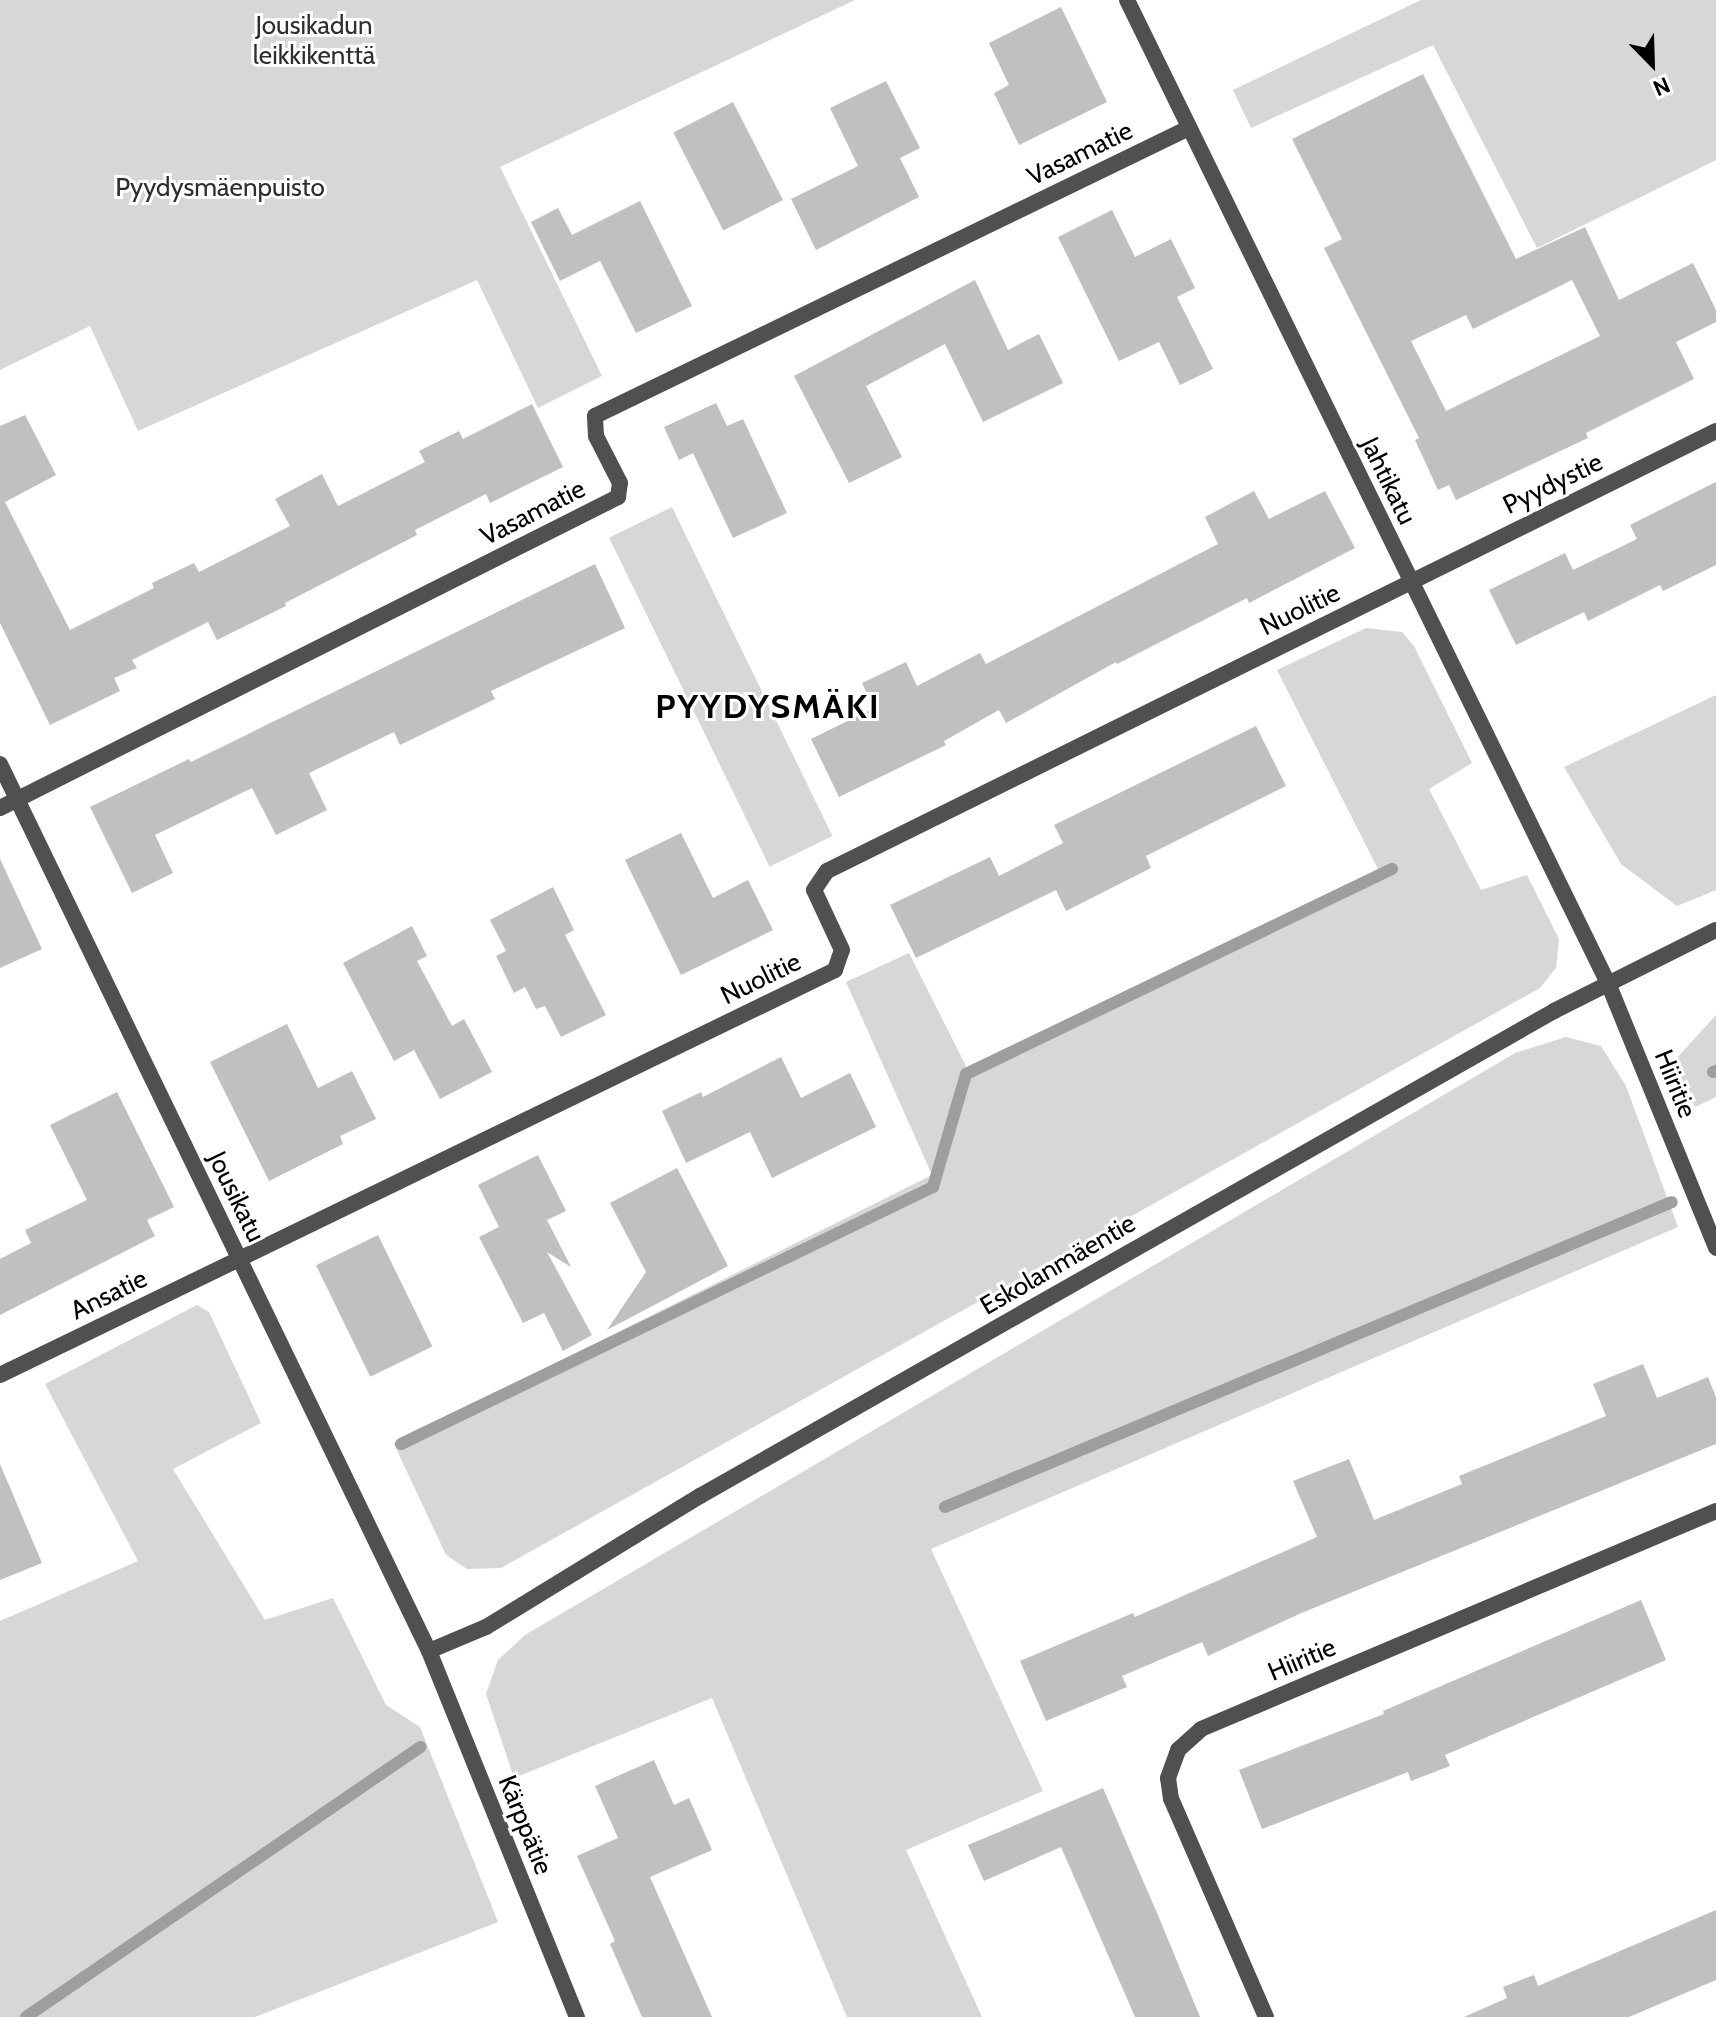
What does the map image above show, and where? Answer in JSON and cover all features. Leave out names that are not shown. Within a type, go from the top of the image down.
[{"type":"street","name":"Jahtikatu","points":[[1127,0],[1608,983]]},
{"type":"street","name":"Vasamatie","points":[[18,801],[618,497],[620,483],[596,436],[595,416],[1189,128]]},
{"type":"street","name":"Pyydystie","points":[[1411,581],[1716,431]]},
{"type":"street","name":"Nuolitie","points":[[238,1257],[835,970],[842,950],[814,890],[827,871],[1411,581]]},
{"type":"street","name":"Jousikatu","points":[[0,764],[429,1651]]},
{"type":"street","points":[[0,808],[18,801]]},
{"type":"street","name":"Eskolanmäentie","points":[[429,1651],[486,1627],[700,1496],[1608,983],[1716,930]]},
{"type":"street","name":"Hiiritie","points":[[1608,983],[1716,1248]]},
{"type":"street","name":"Ansatie","points":[[0,1375],[238,1257]]},
{"type":"street","name":"Hiiritie","points":[[1266,2017],[1171,1799],[1168,1778],[1178,1750],[1201,1729],[1716,1511]]},
{"type":"street","name":"Kärppätie","points":[[429,1651],[577,2017]]},
{"type":"green space","name":"Pyydysmäenpuisto","points":[[0,0],[855,0],[500,167],[602,376],[538,408],[477,280],[138,431],[90,326],[0,370]]},
{"type":"green space","points":[[1421,0],[1716,0],[1716,160],[1537,248],[1433,45],[1251,128],[1233,90]]},
{"type":"green space","points":[[672,507],[832,836],[770,867],[609,538]]},
{"type":"green space","points":[[1366,628],[1402,632],[1414,646],[1472,763],[1429,789],[1481,890],[1527,875],[1559,939],[1556,968],[1540,988],[501,1568],[467,1569],[446,1555],[394,1444],[932,1175],[846,982],[909,953],[967,1068],[1378,869],[1277,670]]},
{"type":"green space","points":[[1716,695],[1716,890],[1677,906],[1621,864],[1564,767]]},
{"type":"green space","points":[[1716,1015],[1716,1097],[1695,1107],[1674,1061]]},
{"type":"green space","points":[[1566,1037],[1601,1046],[1626,1086],[1678,1227],[931,1549],[1043,1791],[906,1850],[982,2017],[847,2017],[712,1698],[514,1778],[486,1694],[498,1660],[525,1635],[1515,1053]]},
{"type":"green space","points":[[197,1305],[209,1312],[261,1423],[173,1469],[265,1620],[333,1598],[386,1705],[420,1727],[498,1922],[255,2017],[0,2017],[0,1621],[138,1561],[45,1384]]},
{"type":"building","points":[[1061,7],[1107,102],[1019,145],[994,93],[1009,85],[989,43]]},
{"type":"building","points":[[1423,74],[1516,259],[1585,227],[1619,300],[1693,263],[1716,310],[1716,322],[1676,342],[1694,379],[1586,433],[1588,438],[1456,500],[1449,485],[1438,490],[1415,440],[1419,438],[1324,248],[1342,239],[1292,139]],"holes":[[[1572,280],[1600,336],[1446,411],[1411,341],[1466,315],[1473,329]]]},
{"type":"building","points":[[886,81],[920,148],[900,158],[919,197],[816,250],[791,199],[858,166],[830,108]]},
{"type":"building","points":[[733,102],[783,200],[723,230],[673,132]]},
{"type":"building","points":[[640,201],[692,306],[636,333],[600,261],[560,281],[531,222],[558,208],[572,235]]},
{"type":"building","points":[[1112,210],[1135,257],[1171,239],[1195,288],[1177,297],[1213,369],[1180,385],[1159,342],[1119,361],[1058,237]]},
{"type":"building","points":[[975,280],[1008,350],[1039,334],[1063,383],[983,422],[945,344],[866,386],[902,457],[849,483],[794,376]]},
{"type":"building","points":[[716,403],[727,426],[743,419],[787,513],[733,538],[693,453],[679,460],[664,427]]},
{"type":"building","points":[[532,404],[563,467],[490,503],[486,494],[415,530],[417,535],[217,640],[208,622],[132,660],[137,668],[114,678],[120,691],[50,725],[0,623],[0,426],[25,415],[56,475],[5,502],[70,630],[154,588],[152,583],[194,563],[199,572],[290,526],[275,499],[322,474],[338,506],[425,462],[419,451],[459,431],[463,439]]},
{"type":"building","points":[[1716,482],[1716,565],[1663,591],[1660,585],[1588,621],[1584,612],[1516,645],[1489,590],[1565,553],[1573,570],[1637,539],[1630,525]]},
{"type":"building","points":[[1254,491],[1269,519],[1325,491],[1355,548],[1249,603],[1247,598],[1116,662],[1006,723],[999,710],[944,741],[946,745],[839,797],[811,739],[874,708],[862,683],[906,662],[917,686],[980,653],[986,664],[1218,544],[1205,517]]},
{"type":"building","points":[[595,564],[625,628],[491,691],[495,699],[400,745],[394,732],[309,773],[327,810],[276,835],[252,788],[155,835],[173,873],[132,893],[90,807],[189,759],[191,762]]},
{"type":"building","points":[[1256,726],[1286,786],[1146,856],[1151,868],[1066,911],[1056,890],[916,958],[890,905],[990,857],[999,876],[1063,843],[1054,825]]},
{"type":"building","points":[[681,833],[713,898],[748,880],[773,930],[681,975],[625,860]]},
{"type":"building","points":[[0,859],[42,949],[0,968]]},
{"type":"building","points":[[553,887],[574,930],[565,935],[606,1015],[561,1037],[545,1006],[536,1009],[525,987],[514,993],[496,956],[506,951],[490,920]]},
{"type":"building","points":[[412,926],[427,956],[417,961],[452,1026],[464,1019],[492,1072],[440,1099],[414,1050],[394,1061],[343,963]]},
{"type":"building","points":[[287,1024],[318,1088],[352,1071],[376,1119],[340,1136],[343,1144],[269,1181],[210,1062]]},
{"type":"building","points":[[781,1057],[801,1098],[850,1073],[876,1127],[772,1178],[750,1132],[686,1163],[662,1111],[701,1092],[703,1097]]},
{"type":"building","points":[[117,1092],[174,1207],[147,1220],[155,1236],[0,1315],[0,1259],[31,1243],[25,1230],[87,1200],[50,1125]]},
{"type":"building","points":[[538,1155],[566,1211],[547,1220],[571,1267],[547,1252],[592,1335],[563,1351],[544,1313],[523,1323],[479,1237],[499,1227],[478,1185]]},
{"type":"building","points":[[677,1168],[728,1266],[607,1330],[646,1272],[610,1203]]},
{"type":"building","points":[[378,1235],[432,1346],[370,1377],[316,1265]]},
{"type":"building","points":[[1643,1364],[1657,1398],[1708,1377],[1716,1397],[1716,1444],[1299,1614],[1208,1656],[1202,1642],[1122,1676],[1127,1687],[1046,1721],[1020,1661],[1133,1613],[1135,1617],[1317,1537],[1293,1481],[1349,1459],[1374,1520],[1462,1484],[1459,1476],[1606,1416],[1593,1384]]},
{"type":"building","points":[[0,1464],[42,1563],[0,1580]]},
{"type":"building","points":[[1641,1600],[1666,1660],[1445,1755],[1450,1766],[1411,1781],[1408,1772],[1262,1829],[1239,1770],[1384,1714],[1383,1711]]},
{"type":"building","points":[[654,1760],[674,1805],[689,1798],[712,1850],[650,1877],[712,2017],[642,2017],[610,1944],[615,1941],[577,1856],[618,1838],[595,1786]]},
{"type":"building","points":[[1103,1788],[1200,2017],[1135,2017],[1061,1847],[984,1881],[968,1845]]},
{"type":"building","points":[[1716,1910],[1716,1980],[1629,2017],[1464,2017],[1507,1998],[1503,1987],[1534,1975],[1538,1986]]},
{"type":"waterway","points":[[401,1444],[933,1187],[966,1074],[1392,869]]},
{"type":"waterway","points":[[945,1507],[1672,1202]]},
{"type":"waterway","points":[[26,2017],[420,1747]]},
{"type":"district","name":"PYYDYSMÄKI","points":[[768,707]]},
{"type":"park label","name":"Jousikadun leikkikenttä","points":[[314,41]]}]
